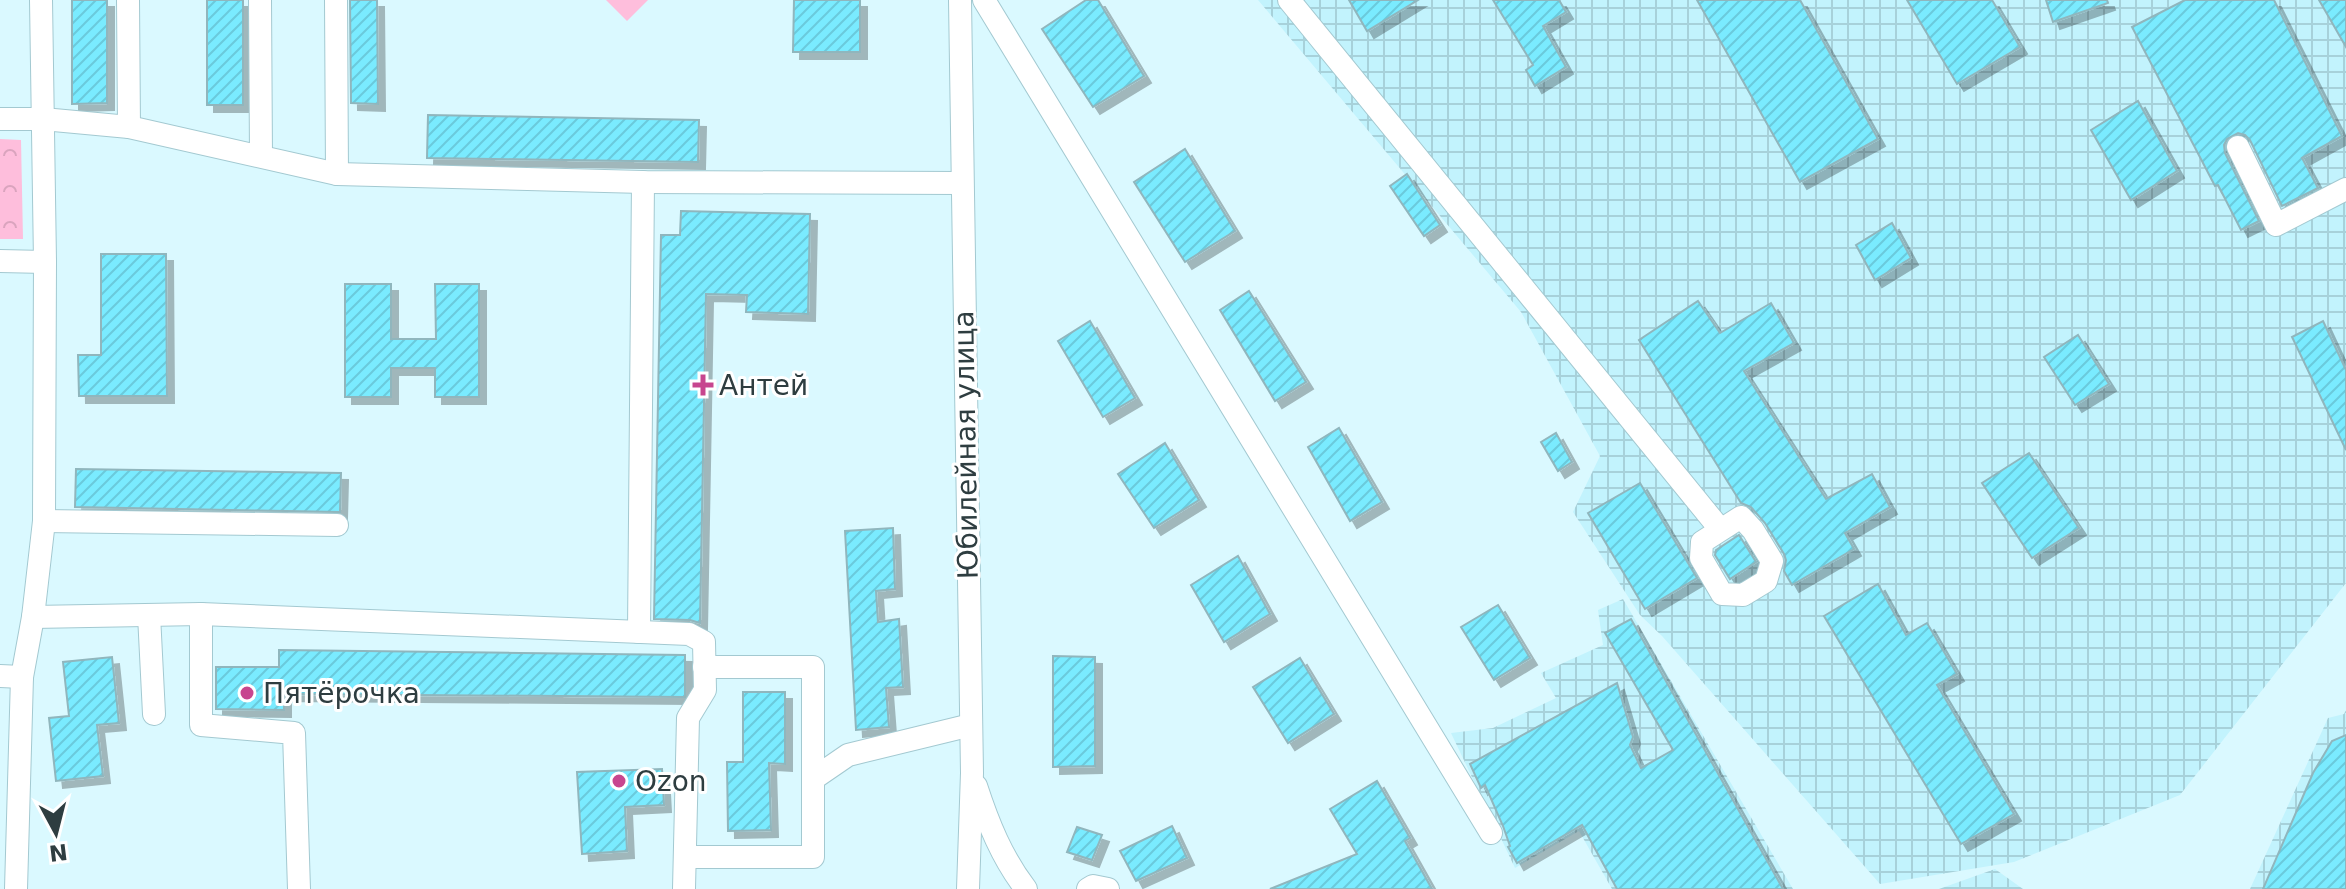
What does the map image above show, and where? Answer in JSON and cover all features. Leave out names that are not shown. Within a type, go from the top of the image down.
[{"type":"street","points":[[16,889],[11,677],[33,617],[44,521],[45,262],[41,0]]},
{"type":"street","points":[[128,0],[129,127]]},
{"type":"street","points":[[260,0],[261,156]]},
{"type":"street","points":[[336,0],[337,174]]},
{"type":"street","name":"Юбилейная улица","points":[[960,0],[972,773],[968,889]]},
{"type":"street","points":[[984,0],[1491,833]]},
{"type":"street","points":[[1289,0],[1720,529]]},
{"type":"street","points":[[0,119],[43,119],[129,127],[337,174],[643,182],[961,183]]},
{"type":"street","points":[[2238,147],[2276,225],[2346,189]]},
{"type":"street","points":[[639,632],[643,182]]},
{"type":"street","points":[[0,261],[45,262]]},
{"type":"street","points":[[44,521],[337,525]]},
{"type":"street","points":[[201,614],[201,725],[294,733],[299,889]]},
{"type":"street","points":[[33,617],[201,614],[689,634],[704,642],[705,690],[688,718],[684,889]]},
{"type":"street","points":[[149,615],[154,714]]},
{"type":"street","points":[[685,857],[813,857],[813,667],[704,667]]},
{"type":"street","points":[[813,779],[848,755],[971,725]]},
{"type":"street","points":[[972,773],[991,830],[1026,889]]},
{"type":"street","points":[[1088,889],[1093,886],[1108,889]]},
{"type":"shaded area","points":[[1258,0],[2346,0],[2346,583],[2180,795],[2014,862],[1880,884],[1662,636],[1640,615],[1573,512],[1600,456],[1521,312]]},
{"type":"shaded area","points":[[1623,599],[1793,889],[1612,889],[1579,831],[1515,868],[1451,733],[1493,728],[1556,698],[1541,673],[1603,645],[1598,610]]},
{"type":"shaded area","points":[[2346,710],[2346,889],[2250,889],[2328,718],[2344,714]]},
{"type":"shaded area","points":[[1995,869],[2023,889],[1939,889]]},
{"type":"green space","points":[[606,0],[648,0],[627,21]]},
{"type":"green space","points":[[0,139],[21,140],[23,239],[0,239]]},
{"type":"building","points":[[72,0],[107,0],[107,103],[72,104]]},
{"type":"building","points":[[207,0],[243,0],[243,105],[207,105]]},
{"type":"building","points":[[350,0],[377,0],[378,104],[351,103]]},
{"type":"building","points":[[794,0],[860,0],[860,52],[793,52]]},
{"type":"building","points":[[1086,0],[1098,0],[1144,76],[1093,107],[1042,29]]},
{"type":"building","points":[[1349,0],[1418,0],[1367,31]]},
{"type":"building","points":[[1493,0],[1559,0],[1566,12],[1543,26],[1566,67],[1535,86],[1526,70],[1533,65]]},
{"type":"building","points":[[1697,0],[1800,0],[1878,139],[1800,182]]},
{"type":"building","points":[[1907,0],[1992,0],[2020,47],[1957,84]]},
{"type":"building","points":[[2046,0],[2107,0],[2108,3],[2053,22]]},
{"type":"building","points":[[2185,0],[2274,0],[2342,136],[2302,158],[2318,188],[2282,206],[2250,140],[2238,133],[2227,139],[2225,153],[2259,221],[2241,230],[2132,27]]},
{"type":"building","points":[[2319,0],[2346,0],[2346,47]]},
{"type":"building","points":[[2138,101],[2177,171],[2131,200],[2091,130]]},
{"type":"building","points":[[428,115],[699,120],[698,162],[427,158]]},
{"type":"building","points":[[1185,149],[1235,231],[1185,262],[1134,182]]},
{"type":"building","points":[[1407,174],[1440,225],[1424,236],[1390,186]]},
{"type":"building","points":[[681,211],[810,214],[808,314],[746,312],[747,295],[706,294],[700,623],[654,619],[661,235],[680,235]]},
{"type":"building","points":[[1892,223],[1911,258],[1875,280],[1856,245]]},
{"type":"building","points":[[101,254],[166,254],[167,396],[79,396],[78,355],[101,355]]},
{"type":"building","points":[[345,284],[391,284],[391,339],[436,339],[435,284],[479,284],[479,397],[435,397],[435,368],[391,368],[391,397],[345,397]]},
{"type":"building","points":[[1249,291],[1306,382],[1275,401],[1220,310]]},
{"type":"building","points":[[1698,301],[1720,333],[1771,303],[1794,343],[1744,371],[1826,499],[1872,474],[1890,507],[1845,533],[1854,549],[1792,585],[1784,571],[1784,554],[1765,523],[1751,507],[1741,503],[1639,340]]},
{"type":"building","points":[[1090,321],[1135,398],[1103,417],[1058,341]]},
{"type":"building","points":[[2323,321],[2346,370],[2346,450],[2292,337]]},
{"type":"building","points":[[2078,335],[2109,384],[2075,405],[2044,357]]},
{"type":"building","points":[[1339,428],[1382,502],[1350,521],[1308,447]]},
{"type":"building","points":[[1556,433],[1572,462],[1558,471],[1541,442]]},
{"type":"building","points":[[1165,443],[1199,500],[1154,528],[1118,474]]},
{"type":"building","points":[[2029,453],[2079,528],[2032,558],[1982,483]]},
{"type":"building","points":[[76,469],[341,473],[340,512],[75,507]]},
{"type":"building","points":[[1640,483],[1697,578],[1645,609],[1588,513]]},
{"type":"building","points":[[893,528],[895,589],[876,591],[878,622],[899,619],[903,687],[886,688],[889,727],[856,730],[845,531]]},
{"type":"building","points":[[1739,535],[1756,562],[1730,579],[1715,555],[1716,550]]},
{"type":"building","points":[[1238,556],[1270,614],[1224,642],[1191,585]]},
{"type":"building","points":[[1878,584],[1906,635],[1927,623],[1957,674],[1937,685],[2014,814],[1961,844],[1824,616]]},
{"type":"building","points":[[1498,605],[1530,658],[1494,680],[1461,627]]},
{"type":"building","points":[[1631,619],[1783,889],[1617,889],[1582,825],[1517,863],[1485,785],[1481,788],[1470,764],[1617,683],[1633,737],[1630,745],[1641,768],[1673,750],[1605,633]]},
{"type":"building","points":[[279,650],[685,655],[685,697],[284,694],[284,710],[216,709],[216,667],[279,667]]},
{"type":"building","points":[[1053,656],[1095,657],[1095,766],[1053,767]]},
{"type":"building","points":[[112,657],[119,723],[97,725],[103,776],[56,781],[49,718],[69,716],[63,662]]},
{"type":"building","points":[[1300,658],[1334,714],[1288,743],[1253,687]]},
{"type":"building","points":[[743,692],[785,692],[785,764],[769,763],[771,830],[728,831],[727,762],[743,762]]},
{"type":"building","points":[[2346,735],[2346,889],[2263,889],[2313,773],[2332,741]]},
{"type":"building","points":[[662,769],[664,805],[625,807],[627,851],[582,854],[577,772]]},
{"type":"building","points":[[1377,781],[1410,838],[1405,841],[1432,889],[1270,889],[1357,854],[1330,809]]},
{"type":"building","points":[[1172,826],[1187,858],[1136,881],[1120,851]]},
{"type":"building","points":[[1077,827],[1102,835],[1092,860],[1067,852]]},
{"type":"place","name":"Антей","points":[[703,385]]},
{"type":"place","name":"Пятёрочка","points":[[247,693]]},
{"type":"place","name":"Ozon","points":[[619,781]]}]
